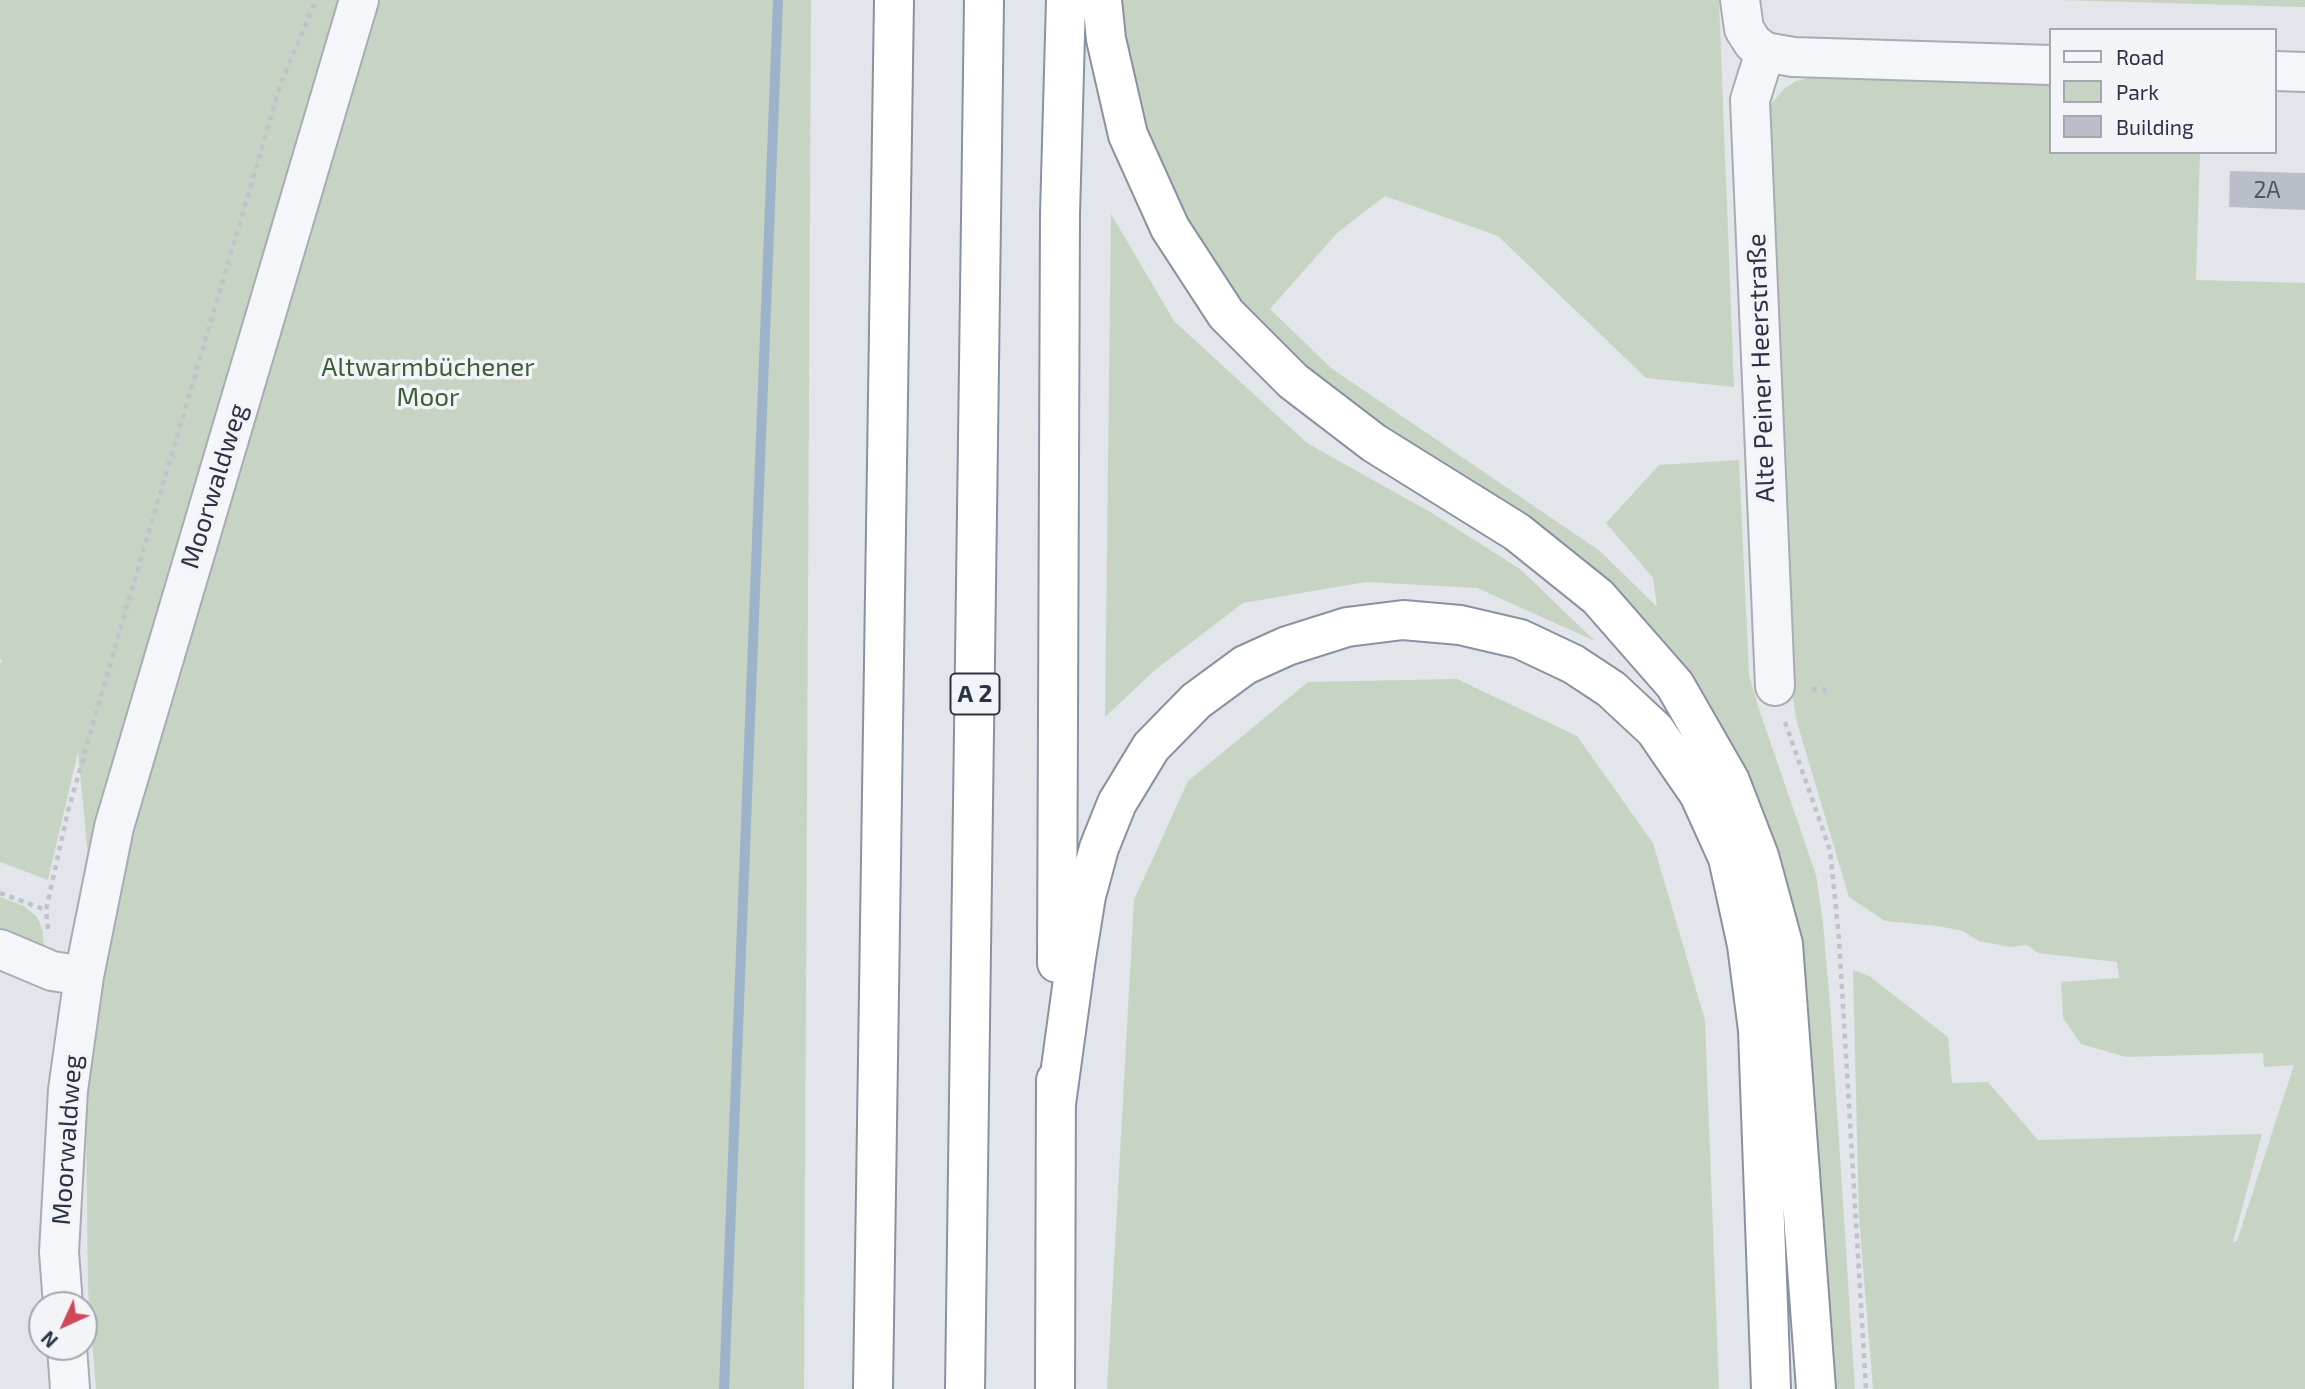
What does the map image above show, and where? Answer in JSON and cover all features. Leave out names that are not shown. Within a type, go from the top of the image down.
[{"type":"highway","points":[[873,1389],[894,0]]},
{"type":"highway","name":"A 2","points":[[965,1389],[984,0]]},
{"type":"highway","points":[[1055,1389],[1060,214],[1066,0]]},
{"type":"highway","points":[[1102,0],[1107,39],[1128,135],[1170,228],[1226,314],[1293,381],[1374,443],[1517,532],[1598,597],[1675,685],[1730,781],[1759,856],[1783,944],[1816,1389]]},
{"type":"highway","points":[[1056,1104],[1086,897],[1099,848],[1117,803],[1151,747],[1196,701],[1245,665],[1287,646],[1347,627],[1403,620],[1461,625],[1520,639],[1573,664],[1611,688],[1655,730],[1699,794],[1728,858],[1747,945],[1758,1030],[1771,1389]]},
{"type":"street","name":"Moorwaldweg","points":[[62,1291],[59,1252],[68,1104],[68,974],[359,0]]},
{"type":"street","points":[[1740,0],[1745,29],[1753,43],[1765,52],[1793,57],[2050,65]]},
{"type":"street","name":"Alte Peiner Heerstraße","points":[[1765,52],[1750,100],[1775,686]]},
{"type":"street","points":[[2277,71],[2305,72]]},
{"type":"street","points":[[0,949],[68,974]]},
{"type":"street","points":[[67,1361],[70,1389]]},
{"type":"path","points":[[68,974],[46,910],[68,811],[281,83],[316,0]]},
{"type":"path","points":[[1775,686],[1794,751],[1830,850],[1839,939],[1866,1389]]},
{"type":"path","points":[[0,893],[46,910]]},
{"type":"green space","name":"Altwarmbüchener Moor","points":[[0,0],[811,0],[804,1389],[96,1389],[94,1361],[98,1361],[98,1291],[88,1290],[86,1108],[101,992],[78,752],[48,880],[0,862]]},
{"type":"green space","points":[[1117,0],[1719,0],[1734,387],[1646,378],[1498,236],[1385,196],[1337,233],[1270,309],[1331,368],[1600,551],[1657,607],[1653,578],[1606,523],[1659,465],[1739,460],[1749,675],[1816,875],[1823,923],[1855,1389],[1829,1389],[1737,757],[1691,677],[1662,640],[1638,616],[1304,373],[1220,285],[1146,154]]},
{"type":"green space","points":[[2060,0],[2305,0],[2305,7]]},
{"type":"green space","points":[[1809,78],[2050,82],[2050,154],[2200,154],[2196,280],[2305,283],[2305,1389],[1873,1389],[1859,1217],[1853,970],[1869,976],[1948,1037],[1952,1083],[1988,1082],[2038,1140],[2262,1134],[2233,1242],[2237,1241],[2294,1065],[2264,1067],[2263,1053],[2126,1057],[2081,1044],[2063,1018],[2061,982],[2119,978],[2117,962],[2038,953],[2027,945],[2010,947],[1979,941],[1963,931],[1885,921],[1849,897],[1796,719],[1790,679],[1766,115],[1770,105],[1784,89],[1796,81]]},
{"type":"green space","points":[[1111,214],[1174,321],[1307,443],[1432,513],[1520,569],[1595,641],[1477,588],[1366,582],[1243,603],[1155,670],[1105,717]]},
{"type":"green space","points":[[1457,679],[1577,736],[1653,843],[1705,1020],[1719,1389],[1107,1389],[1134,900],[1188,781],[1308,682]]},
{"type":"green space","points":[[0,897],[24,906],[37,917],[42,929],[45,952],[0,933]]},
{"type":"building","points":[[2230,171],[2305,173],[2305,210],[2229,207]]},
{"type":"waterway","points":[[724,1389],[778,0]]}]
